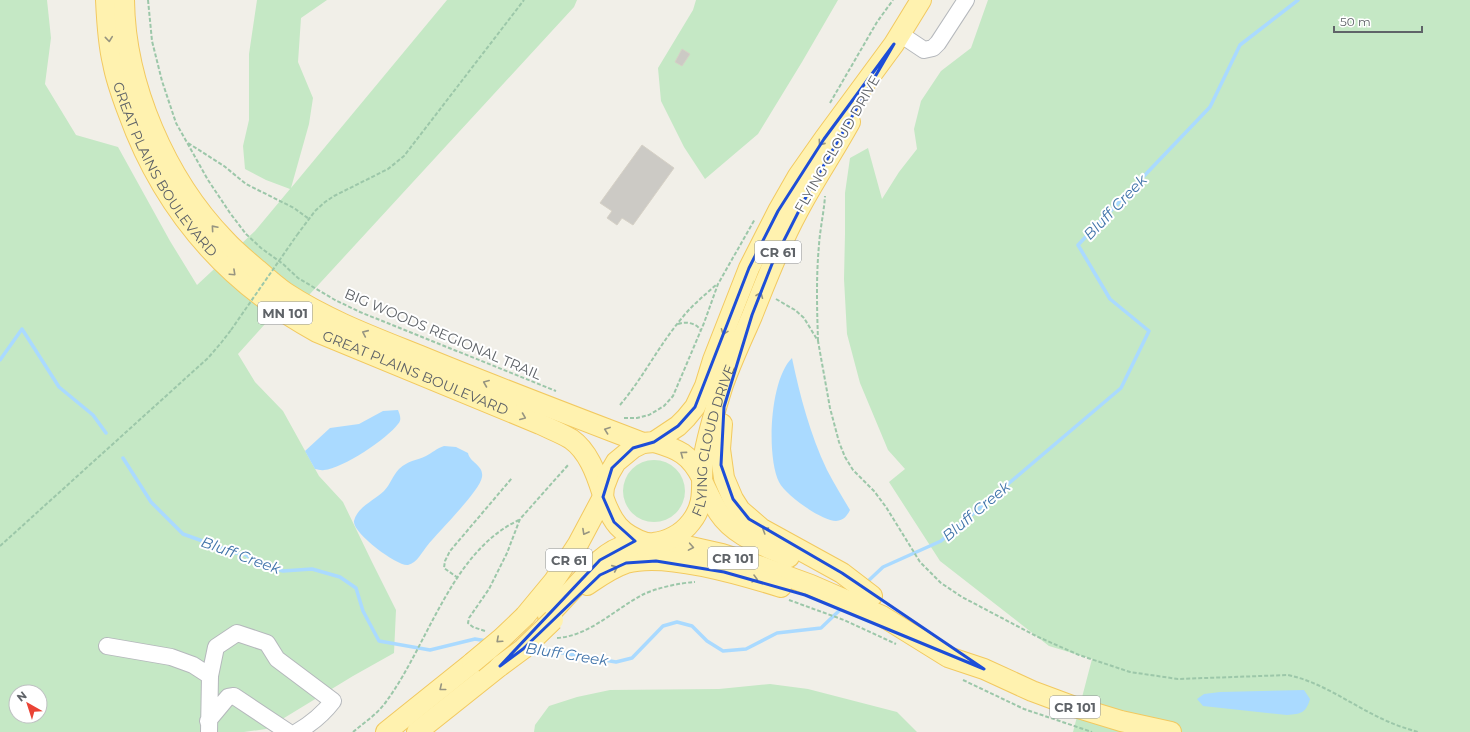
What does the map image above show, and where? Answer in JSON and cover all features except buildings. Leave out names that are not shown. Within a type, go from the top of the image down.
[{"type":"main road","name":"GREAT PLAINS BOULEVARD","points":[[106,0],[112,62],[122,99],[133,127],[152,168],[168,195],[193,230],[217,258],[249,287],[288,316],[317,332],[540,424],[570,439],[587,457],[596,474],[603,495]]},
{"type":"main road","name":"GREAT PLAINS BOULEVARD","points":[[124,0],[126,33],[134,74],[146,110],[157,136],[176,174],[194,201],[210,223],[240,255],[286,293],[328,318],[492,386],[649,443]]},
{"type":"main road","name":"FLYING CLOUD DRIVE","points":[[551,625],[604,556],[623,546],[663,541],[675,536],[691,523],[699,510],[703,493],[702,481],[704,461],[723,385],[777,253],[797,213],[843,135],[907,20],[921,0]]},
{"type":"main road","name":"FLYING CLOUD DRIVE","points":[[386,732],[502,638],[525,616],[554,582],[566,564],[603,495],[609,474],[616,462],[633,448],[649,443],[678,426],[695,407],[705,386],[749,268],[778,211],[798,176],[897,39]]},
{"type":"main road","points":[[752,315],[724,406],[720,449],[724,478],[732,499],[740,510],[762,529],[812,583]]},
{"type":"main road","name":"CR 101","points":[[649,443],[668,446],[683,453],[693,463],[719,513],[726,522],[740,534],[812,583],[948,657],[984,669],[1032,691],[1075,707],[1120,721],[1171,732]]},
{"type":"main road","name":"CR 101","points":[[603,495],[609,513],[619,528],[634,539],[649,543],[691,547],[722,554],[812,583],[842,573],[872,596],[944,639],[984,669]]},
{"type":"main road","points":[[417,732],[523,649],[551,625],[586,586],[600,575],[626,563],[656,560],[704,567],[758,580],[812,583]]},
{"type":"street","points":[[897,39],[924,50],[933,48],[938,43],[966,0]]},
{"type":"street","points":[[208,726],[210,676],[216,648],[237,633],[266,643],[277,659],[333,701],[307,726],[297,732]]},
{"type":"street","points":[[107,646],[172,657],[193,665],[210,676]]},
{"type":"street","points":[[208,726],[228,697],[234,696],[288,732]]},
{"type":"path","name":"BIG WOODS REGIONAL TRAIL","points":[[148,0],[152,41],[176,123],[208,180],[246,234],[298,278],[336,300],[360,312],[557,392]]},
{"type":"path","points":[[0,546],[202,363],[221,343],[315,211],[328,200],[384,172],[404,156],[524,0]]},
{"type":"path","points":[[828,105],[877,22],[893,0]]},
{"type":"path","points":[[187,142],[224,166],[246,184],[290,206],[309,219]]},
{"type":"path","points":[[826,193],[817,272],[818,342],[830,408],[839,442],[845,457],[853,470],[886,507],[920,562],[941,583],[962,597],[1036,636],[1073,652],[1130,672],[1178,679],[1288,675],[1322,686],[1389,722],[1418,732]]},
{"type":"path","points":[[616,417],[631,419],[644,417],[654,413],[664,406],[676,390],[701,331],[718,284],[757,217]]},
{"type":"path","points":[[620,406],[637,384],[677,324],[692,306],[718,284]]},
{"type":"path","points":[[761,293],[795,310],[808,324],[818,342]]},
{"type":"path","points":[[677,324],[683,322],[690,323],[697,326],[701,331]]},
{"type":"path","points":[[490,632],[473,627],[469,624],[468,620],[489,589],[507,553],[520,519],[569,464]]},
{"type":"path","points":[[458,578],[444,568],[445,561],[450,551],[512,478]]},
{"type":"path","points":[[353,732],[375,714],[388,700],[408,669],[446,596],[458,578],[484,545],[506,526],[520,519]]},
{"type":"path","points":[[551,625],[563,638],[582,633],[643,594],[680,583],[701,581]]},
{"type":"path","points":[[786,599],[812,583]]},
{"type":"highlighted area","points":[[894,44],[810,189],[772,264],[752,315],[724,407],[721,465],[733,499],[749,519],[842,573],[984,669],[805,595],[724,572],[656,561],[626,563],[600,575],[523,649],[500,666],[600,560],[635,541],[614,522],[603,497],[612,468],[633,448],[654,442],[678,426],[695,407],[749,268],[778,211],[824,139]]},
{"type":"green space","points":[[0,0],[47,0],[51,38],[45,84],[76,135],[118,147],[170,241],[197,285],[255,231],[290,189],[266,180],[245,169],[243,146],[249,120],[249,54],[257,0],[327,0],[301,18],[298,62],[313,98],[309,124],[291,188],[447,0],[577,0],[574,7],[298,307],[291,295],[238,354],[255,382],[283,411],[319,476],[343,502],[396,610],[394,653],[266,729],[244,732],[0,732]]},
{"type":"green space","points":[[696,0],[838,0],[758,134],[705,179],[684,147],[661,101],[658,68],[693,10]]},
{"type":"green space","points":[[988,0],[1470,0],[1470,732],[1073,732],[1092,659],[1049,646],[940,561],[889,482],[905,469],[888,450],[860,383],[847,334],[844,279],[845,193],[850,158],[868,148],[882,199],[899,172],[917,149],[914,129],[921,101],[941,71],[971,48]]},
{"type":"green space","points":[[654,460],[671,465],[676,469],[680,474],[685,491],[680,508],[676,513],[671,517],[654,522],[637,517],[632,513],[628,508],[623,491],[628,474],[632,469],[637,465]]},
{"type":"green space","points":[[770,684],[808,689],[897,712],[917,732],[534,732],[535,725],[549,706],[577,697],[610,690],[719,689]]},
{"type":"water","points":[[792,358],[802,401],[815,443],[827,470],[850,510],[841,520],[836,521],[822,517],[788,494],[779,482],[775,470],[772,454],[772,418],[779,382],[785,368]]},
{"type":"water","points":[[398,410],[400,421],[393,430],[364,452],[353,459],[332,468],[323,470],[315,469],[305,451],[330,428],[359,424],[383,411]]},
{"type":"water","points":[[444,446],[456,447],[468,453],[471,459],[481,470],[482,477],[480,483],[467,501],[432,540],[417,560],[408,565],[395,561],[376,548],[360,533],[355,526],[354,521],[356,516],[362,508],[386,489],[399,469],[409,462],[426,456]]},
{"type":"water","points":[[1304,690],[1310,699],[1307,707],[1302,712],[1292,715],[1203,706],[1197,699],[1204,694],[1220,692]]},
{"type":"waterway","name":"Bluff Creek","points":[[866,583],[883,567],[941,541],[1121,388],[1149,331],[1110,299],[1078,245],[1210,107],[1240,45],[1298,0]]},
{"type":"waterway","name":"Bluff Creek","points":[[0,360],[22,329],[59,387],[93,415],[106,433]]},
{"type":"waterway","name":"Bluff Creek","points":[[123,458],[151,502],[183,534],[236,553],[244,554],[263,565],[283,571],[312,569],[340,577],[356,588],[363,611],[379,641],[430,650],[475,639],[487,641]]},
{"type":"waterway","name":"Bluff Creek","points":[[534,648],[616,662],[632,658],[663,626],[677,622],[692,626],[707,641],[723,651],[746,649],[777,633],[821,628],[844,606]]}]
